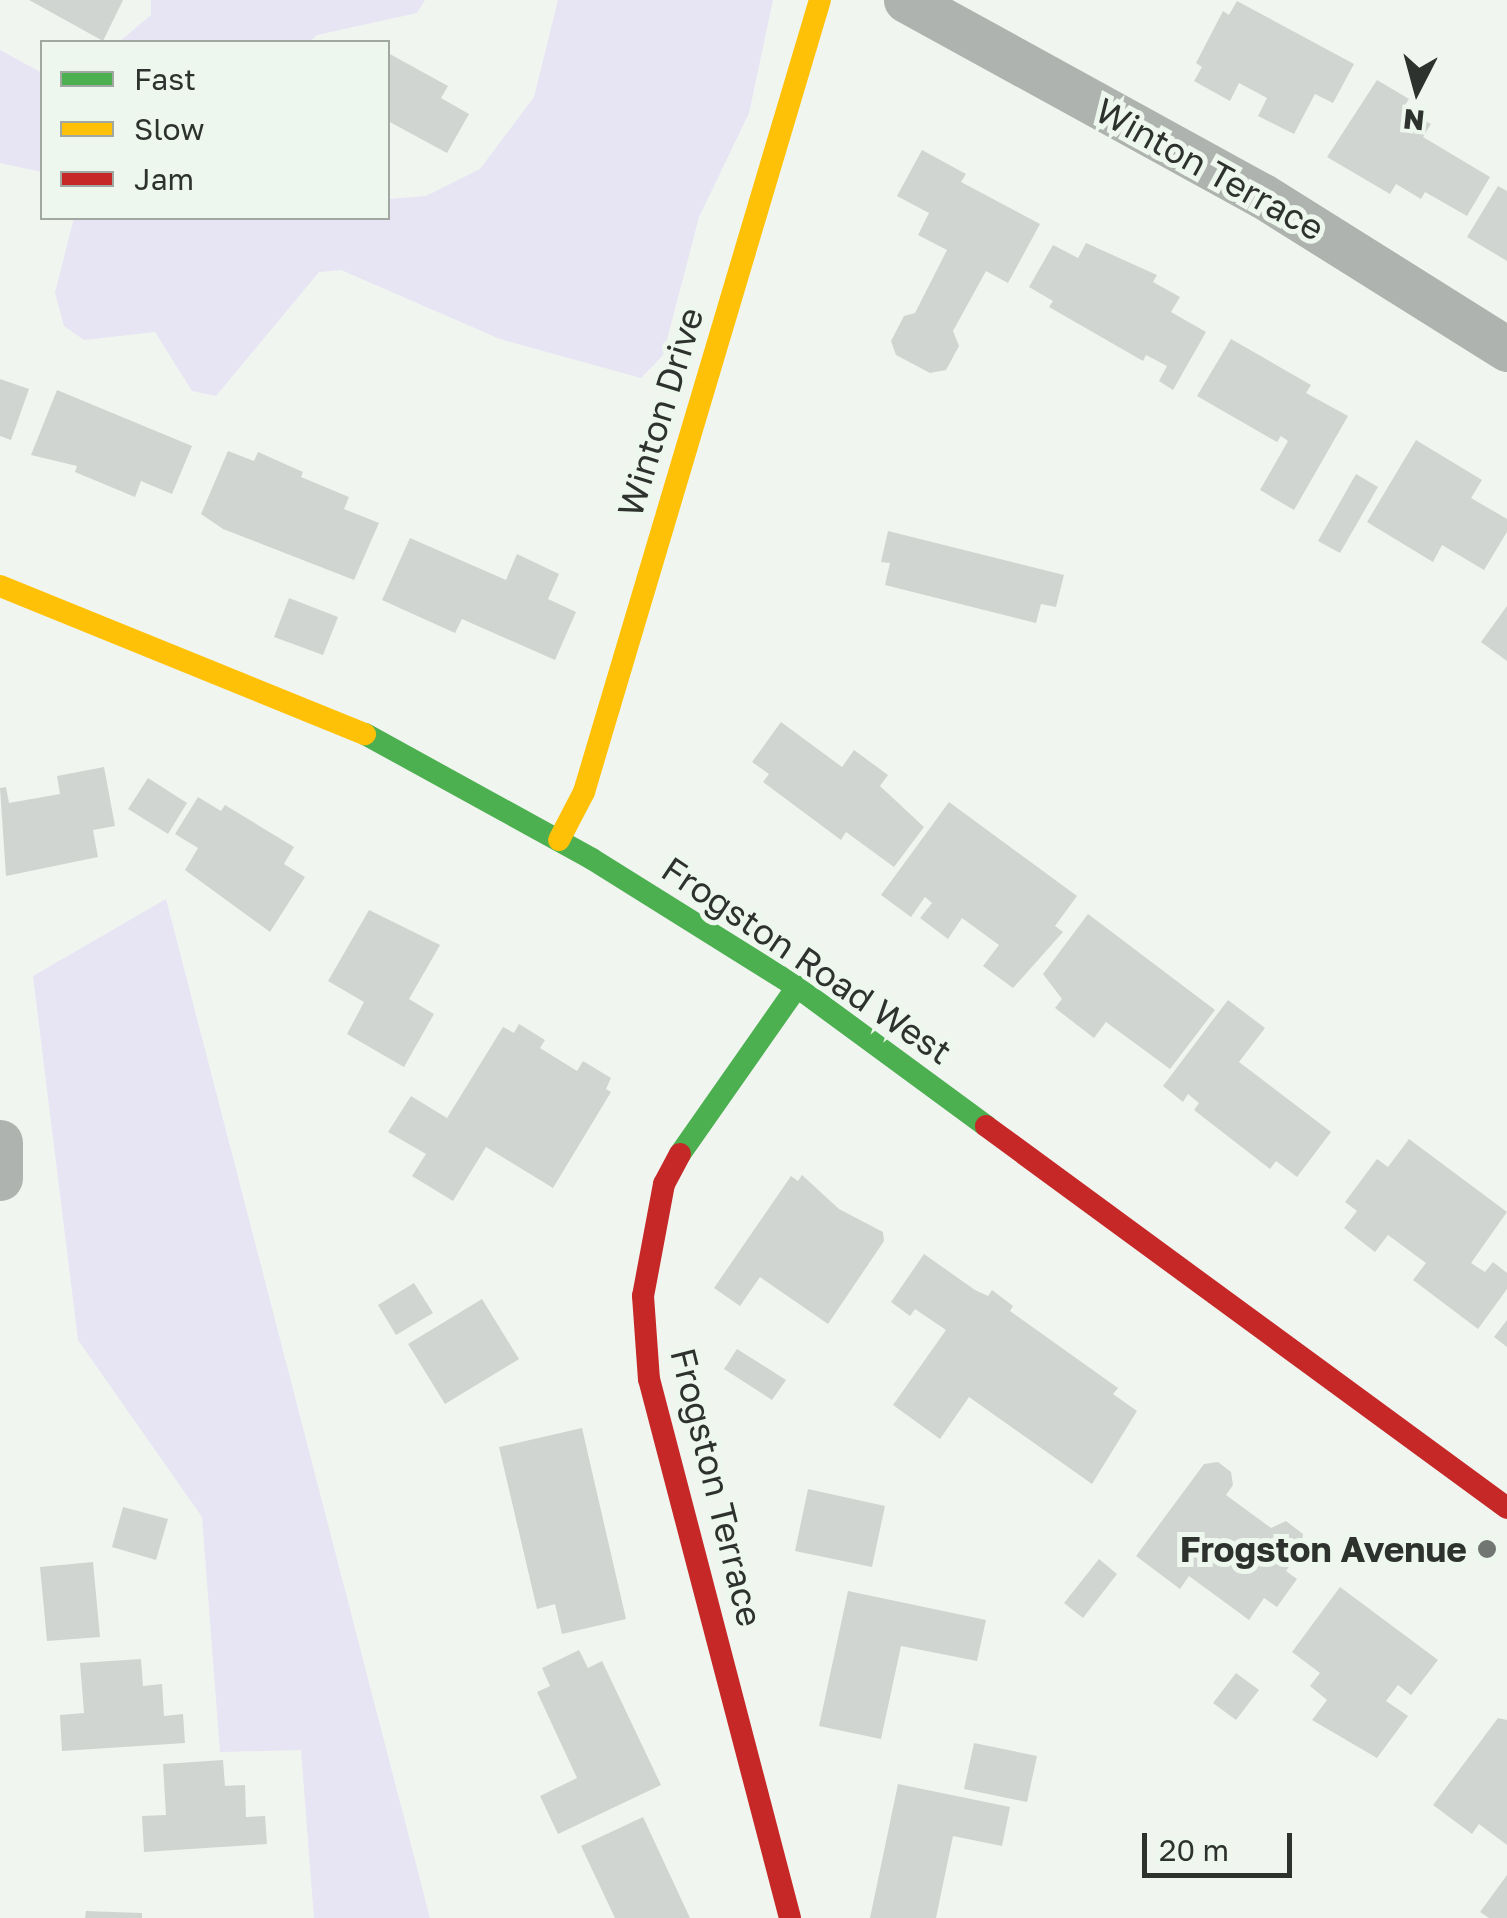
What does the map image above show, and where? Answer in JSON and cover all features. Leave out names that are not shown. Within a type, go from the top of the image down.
[{"type":"street","name":"Winton Drive","points":[[559,840],[584,792],[820,0]]},
{"type":"street","name":"Winton Terrace","points":[[906,0],[1263,196],[1507,349]]},
{"type":"street","name":"Frogston Road West","points":[[0,586],[367,734],[559,840],[797,986],[1507,1508]]},
{"type":"street","name":"Frogston Terrace","points":[[790,1918],[649,1379],[643,1296],[664,1184],[687,1140],[797,986]]},
{"type":"street","points":[[0,1142],[0,1178]]},
{"type":"shaded area","points":[[151,0],[425,0],[417,13],[317,35],[311,40],[121,40],[151,15]]},
{"type":"shaded area","points":[[558,0],[773,0],[749,113],[699,217],[663,355],[641,378],[500,339],[341,270],[319,272],[216,396],[192,391],[155,332],[84,340],[64,326],[55,293],[73,220],[390,220],[390,199],[426,196],[480,169],[534,97]]},
{"type":"shaded area","points":[[0,50],[40,72],[40,172],[0,163]]},
{"type":"shaded area","points":[[166,899],[430,1918],[314,1918],[301,1750],[220,1752],[202,1517],[78,1340],[33,976]]},
{"type":"building","points":[[29,0],[123,0],[101,40]]},
{"type":"building","points":[[1237,1],[1354,64],[1333,103],[1315,94],[1294,134],[1258,116],[1267,98],[1239,83],[1230,101],[1194,81],[1202,67],[1196,63],[1223,11],[1229,15]]},
{"type":"building","points":[[390,54],[448,86],[441,98],[469,114],[447,153],[390,122]]},
{"type":"building","points":[[1377,80],[1409,99],[1403,108],[1431,124],[1423,137],[1490,177],[1467,216],[1425,192],[1421,199],[1396,184],[1390,194],[1327,157]]},
{"type":"building","points":[[922,150],[966,174],[961,182],[1040,224],[1008,283],[986,271],[953,331],[959,346],[946,370],[930,373],[896,355],[891,341],[904,316],[915,313],[947,250],[918,235],[929,213],[897,196]]},
{"type":"building","points":[[1498,186],[1507,191],[1507,261],[1467,237]]},
{"type":"building","points":[[1086,243],[1157,275],[1153,282],[1180,297],[1171,312],[1206,332],[1173,390],[1159,381],[1167,366],[1146,355],[1143,361],[1049,307],[1053,301],[1029,287],[1053,245],[1078,258]]},
{"type":"building","points":[[1231,339],[1311,385],[1306,393],[1348,416],[1294,510],[1260,490],[1288,441],[1281,436],[1277,442],[1197,396]]},
{"type":"building","points":[[0,379],[29,389],[11,440],[0,436]]},
{"type":"building","points":[[57,390],[192,446],[172,494],[141,481],[135,497],[75,472],[77,466],[31,455]]},
{"type":"building","points":[[1416,440],[1482,480],[1471,498],[1507,519],[1507,532],[1484,570],[1442,545],[1433,562],[1367,522]]},
{"type":"building","points":[[228,451],[254,461],[258,452],[303,472],[301,477],[349,497],[344,509],[379,523],[354,580],[223,529],[201,514]]},
{"type":"building","points":[[1356,474],[1378,487],[1340,553],[1318,541]]},
{"type":"building","points":[[888,531],[1064,575],[1056,607],[1041,604],[1036,623],[885,585],[890,563],[881,562]]},
{"type":"building","points":[[410,538],[506,580],[517,554],[559,574],[548,599],[576,612],[555,660],[462,619],[455,633],[382,600]]},
{"type":"building","points":[[289,598],[338,617],[323,655],[274,637]]},
{"type":"building","points":[[1507,606],[1507,661],[1481,642]]},
{"type":"building","points":[[781,722],[842,767],[854,750],[888,775],[880,786],[924,827],[894,867],[846,832],[841,840],[763,782],[769,774],[752,762]]},
{"type":"building","points":[[104,767],[115,826],[93,830],[98,857],[6,876],[0,788],[6,787],[9,803],[60,794],[57,776]]},
{"type":"building","points":[[148,778],[187,803],[168,834],[128,809]]},
{"type":"building","points":[[198,797],[221,811],[225,805],[294,847],[284,864],[305,877],[270,932],[185,870],[198,848],[175,834]]},
{"type":"building","points":[[949,802],[1077,896],[1055,926],[1063,932],[1013,988],[983,966],[999,945],[962,918],[948,939],[920,918],[932,903],[925,897],[911,917],[881,895]]},
{"type":"building","points":[[369,910],[440,945],[409,999],[434,1014],[404,1067],[347,1034],[364,1002],[328,981]]},
{"type":"building","points":[[1088,914],[1215,1010],[1170,1069],[1106,1022],[1094,1038],[1055,1008],[1062,999],[1043,974]]},
{"type":"building","points":[[1228,1000],[1265,1028],[1239,1062],[1331,1132],[1297,1177],[1276,1161],[1270,1169],[1194,1110],[1199,1103],[1188,1094],[1183,1102],[1163,1086]]},
{"type":"building","points":[[519,1024],[545,1040],[540,1048],[577,1071],[583,1061],[611,1078],[606,1089],[611,1092],[553,1188],[486,1147],[453,1201],[412,1176],[426,1154],[388,1132],[411,1096],[447,1118],[503,1027],[514,1033]]},
{"type":"building","points":[[1409,1139],[1507,1212],[1471,1263],[1485,1272],[1493,1262],[1507,1273],[1507,1289],[1478,1329],[1413,1280],[1426,1263],[1388,1235],[1375,1252],[1344,1228],[1357,1211],[1345,1202],[1377,1159],[1388,1167]]},
{"type":"building","points":[[802,1175],[839,1209],[883,1232],[884,1241],[828,1324],[760,1277],[740,1306],[714,1288],[791,1176],[798,1181]]},
{"type":"building","points":[[924,1254],[975,1290],[988,1296],[992,1290],[1013,1306],[1010,1311],[1118,1388],[1113,1394],[1137,1411],[1092,1484],[969,1397],[940,1439],[893,1405],[946,1330],[915,1309],[910,1316],[891,1302]]},
{"type":"building","points":[[414,1283],[433,1313],[396,1335],[378,1305]]},
{"type":"building","points":[[482,1299],[519,1359],[445,1404],[408,1344]]},
{"type":"building","points":[[1507,1320],[1507,1347],[1494,1337]]},
{"type":"building","points":[[737,1349],[786,1380],[772,1400],[724,1369]]},
{"type":"building","points":[[582,1428],[626,1619],[562,1634],[555,1604],[537,1609],[499,1447]]},
{"type":"building","points":[[1218,1462],[1231,1472],[1233,1485],[1226,1495],[1271,1528],[1286,1521],[1303,1534],[1301,1550],[1286,1571],[1297,1579],[1277,1607],[1264,1598],[1249,1620],[1189,1576],[1180,1589],[1136,1556],[1204,1464]]},
{"type":"building","points":[[808,1489],[885,1506],[872,1567],[795,1551]]},
{"type":"building","points":[[123,1507],[168,1519],[156,1560],[112,1547]]},
{"type":"building","points":[[1099,1559],[1117,1574],[1083,1618],[1064,1603]]},
{"type":"building","points":[[93,1562],[100,1637],[47,1641],[40,1567]]},
{"type":"building","points":[[1340,1587],[1438,1660],[1411,1695],[1398,1685],[1386,1701],[1408,1716],[1377,1758],[1312,1720],[1327,1700],[1310,1686],[1320,1673],[1292,1652]]},
{"type":"building","points":[[848,1591],[986,1620],[977,1661],[901,1646],[881,1739],[819,1726]]},
{"type":"building","points":[[579,1650],[588,1668],[602,1661],[661,1785],[558,1834],[540,1796],[577,1778],[537,1692],[550,1686],[542,1668]]},
{"type":"building","points":[[141,1659],[143,1686],[162,1684],[164,1716],[183,1714],[185,1743],[62,1751],[60,1715],[84,1713],[80,1663]]},
{"type":"building","points":[[1236,1673],[1259,1690],[1236,1720],[1213,1703]]},
{"type":"building","points":[[1498,1718],[1507,1720],[1507,1845],[1479,1824],[1472,1834],[1433,1805]]},
{"type":"building","points":[[974,1743],[1037,1756],[1027,1802],[964,1789]]},
{"type":"building","points":[[223,1760],[225,1786],[245,1785],[246,1817],[265,1816],[267,1844],[144,1852],[142,1816],[166,1815],[163,1764]]},
{"type":"building","points":[[898,1784],[1010,1807],[1002,1846],[953,1836],[936,1918],[870,1918]]},
{"type":"building","points":[[643,1817],[690,1918],[615,1918],[581,1846]]},
{"type":"building","points":[[1507,1875],[1507,1918],[1489,1918],[1480,1912]]},
{"type":"building","points":[[86,1911],[142,1913],[142,1918],[85,1918]]},
{"type":"traffic: fast","points":[[365,734],[592,859],[797,987],[986,1126]]},
{"type":"traffic: fast","points":[[680,1154],[797,987]]},
{"type":"traffic: slow","points":[[559,840],[584,792],[820,0]]},
{"type":"traffic: slow","points":[[0,586],[365,734]]},
{"type":"traffic: jam","points":[[986,1126],[1507,1508]]},
{"type":"traffic: jam","points":[[680,1154],[664,1184],[643,1296],[649,1379],[790,1918]]},
{"type":"place","name":"Frogston Avenue","points":[[1487,1549]]}]
